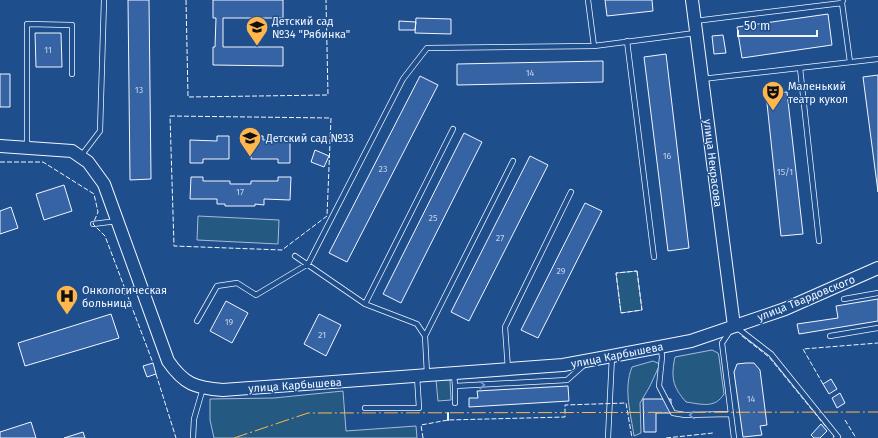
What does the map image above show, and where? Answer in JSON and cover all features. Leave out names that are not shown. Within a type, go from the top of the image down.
[{"type":"street","name":"улица Некрасова","points":[[692,0],[734,326]]},
{"type":"street","name":"улица Карбышева","points":[[0,146],[72,151],[88,162],[104,184],[168,361],[178,375],[190,384],[203,388],[222,390],[563,365],[691,341],[734,326]]},
{"type":"street","name":"улица Твардовского","points":[[734,326],[785,309],[878,268]]},
{"type":"lane","points":[[80,157],[100,130],[104,0]]},
{"type":"lane","points":[[588,0],[594,46]]},
{"type":"lane","points":[[197,321],[217,286],[237,283],[256,295],[308,264],[403,79],[427,48],[594,46],[627,42],[696,27],[843,2],[850,62]]},
{"type":"lane","points":[[27,148],[27,24],[72,25],[72,74]]},
{"type":"lane","points":[[627,42],[654,257]]},
{"type":"lane","points":[[702,79],[878,59]]},
{"type":"lane","points":[[800,68],[819,241]]},
{"type":"lane","points":[[365,304],[453,129]]},
{"type":"lane","points":[[365,408],[419,408],[425,336],[513,161]]},
{"type":"lane","points":[[508,370],[505,327],[571,192]]},
{"type":"lane","points":[[93,224],[117,221]]},
{"type":"lane","points":[[295,256],[365,304],[417,324],[425,336]]},
{"type":"lane","points":[[126,292],[141,286]]},
{"type":"lane","points":[[844,299],[878,293]]},
{"type":"lane","points":[[734,438],[722,344],[734,326],[771,354],[824,418],[838,437],[836,438]]},
{"type":"lane","points":[[830,336],[878,328]]},
{"type":"lane","points":[[661,347],[662,357],[659,386],[673,413],[685,415],[731,414]]},
{"type":"lane","points":[[608,438],[612,356]]},
{"type":"lane","points":[[455,386],[567,380],[590,360]]},
{"type":"lane","points":[[454,374],[455,403]]},
{"type":"lane","points":[[193,438],[194,419],[203,388]]},
{"type":"shaded area","points":[[198,216],[279,220],[278,244],[197,240]]},
{"type":"shaded area","points":[[637,271],[642,310],[621,313],[616,273]]},
{"type":"shaded area","points":[[712,350],[718,353],[724,394],[720,399],[712,404],[686,402],[675,386],[673,370],[675,357]]},
{"type":"shaded area","points":[[653,361],[660,364],[640,403],[641,433],[634,436],[628,402],[629,375],[632,367]]},
{"type":"shaded area","points":[[436,380],[450,380],[451,400],[438,401]]},
{"type":"shaded area","points":[[343,391],[346,431],[416,426],[417,438],[214,438],[210,420],[210,399],[274,398]]},
{"type":"building","points":[[128,0],[149,0],[151,179],[130,180]]},
{"type":"building","points":[[213,0],[283,0],[283,18],[223,18],[223,47],[283,47],[283,66],[213,65],[216,18],[213,18]]},
{"type":"building","points":[[605,0],[652,0],[653,11],[607,16]]},
{"type":"building","points":[[828,14],[832,45],[742,58],[737,27]]},
{"type":"building","points":[[416,18],[451,19],[451,34],[415,33]]},
{"type":"building","points":[[399,21],[416,22],[415,30],[399,30]]},
{"type":"building","points":[[35,33],[61,33],[62,67],[36,67]]},
{"type":"building","points":[[723,35],[726,53],[714,54],[712,36]]},
{"type":"building","points":[[666,54],[689,248],[668,251],[644,57]]},
{"type":"building","points":[[603,61],[603,82],[457,85],[457,64]]},
{"type":"building","points":[[0,74],[10,74],[10,107],[0,107]]},
{"type":"building","points":[[878,75],[878,192],[863,77]]},
{"type":"building","points":[[420,76],[438,85],[347,262],[329,253]]},
{"type":"building","points":[[787,92],[803,234],[781,236],[766,94]]},
{"type":"building","points":[[464,133],[482,142],[401,303],[383,294]]},
{"type":"building","points":[[217,136],[229,136],[229,159],[203,159],[203,163],[190,163],[190,140],[217,141]]},
{"type":"building","points":[[251,136],[263,136],[263,140],[290,141],[290,163],[278,163],[278,159],[251,159]]},
{"type":"building","points":[[315,150],[329,156],[324,167],[311,162]]},
{"type":"building","points":[[530,156],[548,165],[469,321],[451,312]]},
{"type":"building","points":[[191,177],[203,177],[203,181],[230,181],[230,184],[251,184],[251,181],[278,181],[278,177],[291,177],[290,200],[264,199],[264,205],[255,204],[255,206],[225,206],[225,204],[217,204],[217,199],[190,199]]},
{"type":"building","points":[[64,185],[72,211],[44,220],[36,194]]},
{"type":"building","points":[[585,203],[602,211],[538,338],[521,330]]},
{"type":"building","points":[[11,207],[18,228],[0,234],[0,211]]},
{"type":"building","points":[[878,299],[878,321],[799,334],[797,324],[838,318],[836,306]]},
{"type":"building","points":[[226,301],[248,313],[232,343],[210,331]]},
{"type":"building","points":[[111,314],[119,338],[25,366],[18,343]]},
{"type":"building","points":[[319,314],[341,325],[326,356],[304,344]]},
{"type":"building","points":[[153,363],[156,374],[147,377],[143,366]]},
{"type":"building","points":[[754,363],[760,370],[767,425],[760,426],[762,435],[743,437],[734,372],[737,364]]},
{"type":"building","points":[[831,379],[837,389],[829,394],[823,384]]},
{"type":"building","points":[[568,386],[569,401],[469,407],[469,398],[478,398],[477,391]]},
{"type":"building","points":[[840,393],[845,403],[837,408],[832,398]]},
{"type":"building","points":[[643,399],[671,399],[671,413],[656,413],[656,432],[644,432]]},
{"type":"building","points":[[31,422],[36,438],[0,438],[0,432]]},
{"type":"building","points":[[821,424],[827,431],[820,438],[814,438],[811,435]]},
{"type":"building","points":[[83,432],[85,438],[64,438]]},
{"type":"fence","points":[[186,0],[188,97],[328,95],[326,0]]},
{"type":"fence","points":[[170,116],[331,118],[327,216],[282,250],[174,246],[170,116]]},
{"type":"fence","points":[[0,162],[43,162],[94,194],[98,212],[93,224],[105,236],[153,363]]},
{"type":"fence","points":[[637,271],[642,310],[621,313],[616,273],[637,271]]},
{"type":"fence","points":[[742,336],[769,357],[827,428]]},
{"type":"fence","points":[[823,384],[803,349],[878,343]]},
{"type":"fence","points":[[156,374],[176,438]]},
{"type":"fence","points":[[423,438],[421,425],[448,420],[565,417],[565,405],[626,403],[632,438]]},
{"type":"fence","points":[[845,420],[856,438]]},
{"type":"fence","points":[[666,438],[713,433]]},
{"type":"wall","points":[[448,413],[448,420]]},
{"type":"power","points":[[234,438],[308,413],[878,412]]},
{"type":"place","name":"Детский сад №34 \"Рябинка\"","points":[[257,46]]},
{"type":"place","name":"Маленький театр кукол","points":[[773,112]]},
{"type":"place","name":"Детский сад №33","points":[[250,158]]},
{"type":"place","name":"Онкологическая больница","points":[[67,316]]}]
